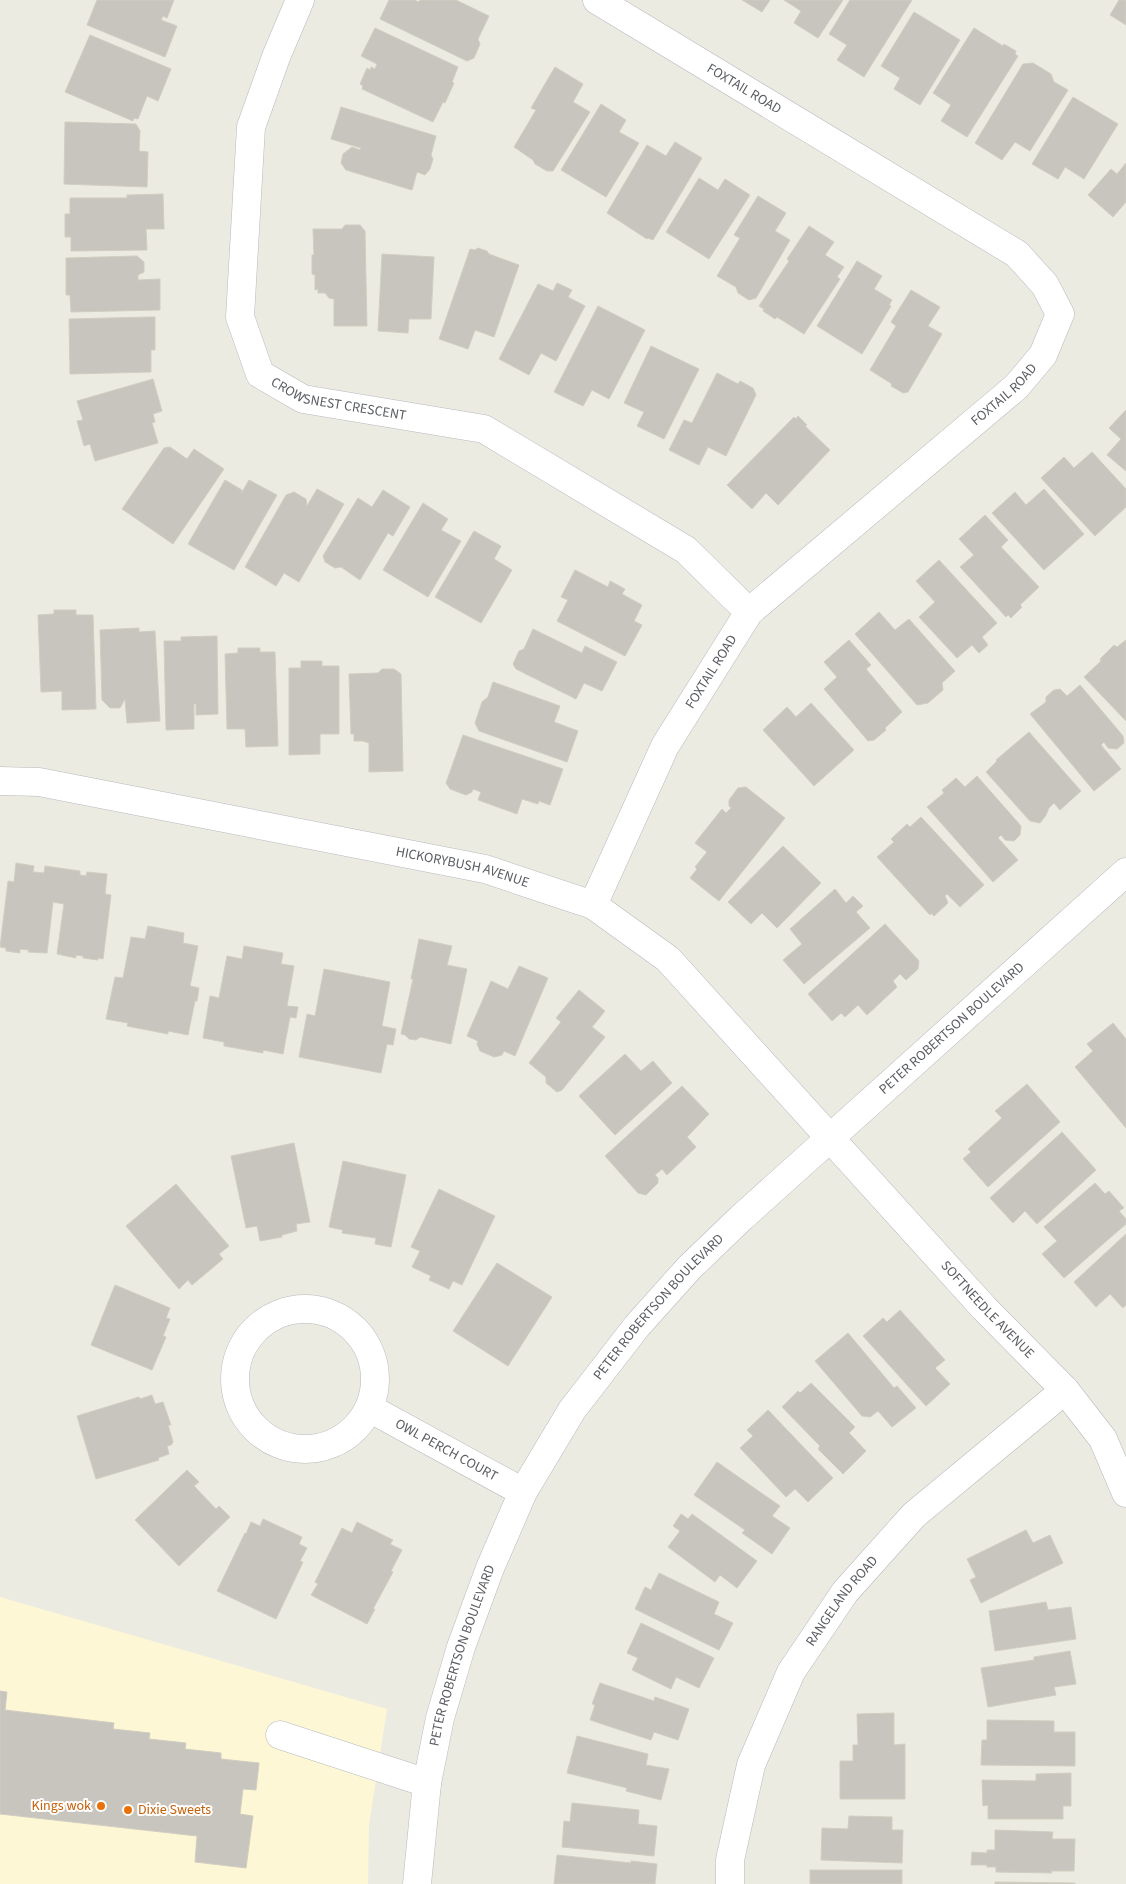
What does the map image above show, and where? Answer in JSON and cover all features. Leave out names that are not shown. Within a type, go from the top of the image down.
[{"type":"street","name":"CROWSNEST CRESCENT","points":[[300,0],[276,57],[251,127],[240,317],[260,374],[303,400],[484,430],[686,550],[748,612]]},
{"type":"street","name":"FOXTAIL ROAD","points":[[593,905],[665,746],[748,612],[1016,387],[1043,355],[1060,314],[1045,285],[1017,254],[597,0]]},
{"type":"street","name":"HICKORYBUSH AVENUE","points":[[0,781],[39,782],[485,869],[593,905],[668,959],[831,1138]]},
{"type":"street","name":"PETER ROBERTSON BOULEVARD","points":[[417,1884],[427,1783],[440,1718],[461,1646],[490,1568],[523,1492],[572,1410],[637,1326],[689,1268],[1126,872]]},
{"type":"street","name":"SOFTNEEDLE AVENUE","points":[[831,1138],[984,1308],[1065,1390],[1103,1438],[1126,1493]]},
{"type":"street","points":[[298,1308],[323,1310],[345,1320],[362,1337],[373,1360],[376,1384],[369,1408],[357,1426],[339,1440],[319,1448],[296,1449],[275,1443],[256,1431],[242,1413],[235,1392],[234,1370],[240,1349],[254,1328],[275,1314],[298,1308]]},
{"type":"street","name":"RANGELAND ROAD","points":[[730,1884],[730,1860],[751,1765],[791,1672],[845,1592],[914,1515],[1065,1390]]},
{"type":"street","name":"OWL PERCH COURT","points":[[369,1408],[523,1492]]},
{"type":"street","points":[[280,1735],[427,1783]]},
{"type":"shaded area","points":[[0,1597],[387,1709],[369,1825],[368,1884],[0,1884]]},
{"type":"building","points":[[97,0],[174,0],[167,18],[163,16],[161,20],[177,26],[165,57],[87,25]]},
{"type":"building","points":[[389,0],[414,0],[419,2],[420,0],[456,0],[489,16],[478,39],[480,44],[474,58],[467,61],[380,19]]},
{"type":"building","points":[[742,0],[770,0],[762,12]]},
{"type":"building","points":[[784,0],[843,0],[818,38],[794,23],[801,11]]},
{"type":"building","points":[[850,0],[912,0],[864,77],[837,60],[847,45],[829,34]]},
{"type":"building","points":[[1119,0],[1126,0],[1126,25],[1110,15]]},
{"type":"building","points":[[914,12],[960,40],[920,105],[894,89],[900,78],[881,66]]},
{"type":"building","points":[[375,28],[458,67],[452,82],[454,83],[445,103],[443,102],[433,122],[362,89],[363,86],[360,84],[367,68],[370,70],[371,67],[375,69],[377,64],[361,56]]},
{"type":"building","points":[[974,28],[1003,46],[1004,44],[1016,51],[1015,54],[1018,56],[967,137],[941,121],[951,105],[933,93]]},
{"type":"building","points":[[90,35],[171,69],[158,101],[147,96],[138,119],[134,118],[133,121],[65,92]]},
{"type":"building","points":[[1033,63],[1051,74],[1054,82],[1068,90],[1030,151],[1015,142],[1002,160],[975,143],[1023,64]]},
{"type":"building","points":[[555,67],[583,84],[573,102],[590,112],[553,171],[547,171],[514,147],[536,110],[531,108]]},
{"type":"building","points":[[1073,97],[1118,124],[1084,179],[1065,167],[1058,179],[1032,164]]},
{"type":"building","points":[[601,104],[626,120],[619,132],[639,143],[606,197],[561,170]]},
{"type":"building","points":[[341,107],[436,136],[431,155],[433,159],[430,169],[425,175],[417,172],[412,190],[346,170],[341,163],[343,154],[352,147],[360,150],[361,148],[331,139]]},
{"type":"building","points":[[65,122],[136,124],[140,131],[139,151],[148,152],[147,187],[64,184]]},
{"type":"building","points":[[675,142],[702,158],[653,240],[647,239],[607,213],[647,145],[666,156]]},
{"type":"building","points":[[1126,163],[1126,202],[1113,217],[1088,195],[1111,169],[1117,174]]},
{"type":"building","points":[[699,178],[718,190],[725,179],[750,195],[709,259],[666,232]]},
{"type":"building","points":[[163,194],[164,229],[146,229],[147,250],[71,251],[71,237],[65,237],[65,214],[70,214],[70,198],[127,198],[127,195]]},
{"type":"building","points":[[758,196],[786,213],[775,231],[790,240],[756,298],[749,300],[738,293],[736,287],[717,276],[740,238],[734,235]]},
{"type":"building","points":[[345,225],[360,225],[365,231],[367,326],[334,326],[334,299],[329,298],[325,293],[318,293],[318,289],[315,290],[315,275],[312,274],[312,255],[314,255],[313,229],[342,229]]},
{"type":"building","points":[[809,226],[834,242],[825,255],[844,267],[837,277],[840,279],[804,334],[777,317],[775,319],[759,306],[789,261],[787,259]]},
{"type":"building","points":[[478,248],[519,265],[494,337],[475,330],[468,349],[439,339],[470,249],[475,250]]},
{"type":"building","points":[[382,254],[434,257],[431,319],[409,319],[408,333],[378,331]]},
{"type":"building","points":[[137,256],[144,262],[144,272],[138,275],[138,280],[160,279],[160,310],[71,312],[70,295],[66,295],[66,258]]},
{"type":"building","points":[[857,261],[882,276],[874,289],[892,300],[889,305],[891,306],[862,354],[817,326]]},
{"type":"building","points":[[557,283],[572,290],[568,297],[585,306],[556,361],[541,353],[529,375],[499,359],[538,284],[553,291]]},
{"type":"building","points":[[911,290],[940,307],[928,326],[942,334],[908,392],[903,393],[870,370],[896,326],[891,322]]},
{"type":"building","points":[[598,306],[645,330],[609,399],[592,390],[583,406],[554,392]]},
{"type":"building","points":[[155,317],[155,350],[151,350],[151,372],[70,374],[69,319]]},
{"type":"building","points":[[651,346],[699,369],[664,439],[637,426],[644,412],[624,403]]},
{"type":"building","points":[[717,373],[738,384],[740,381],[753,388],[756,395],[726,456],[708,447],[699,465],[669,450],[684,420],[692,423]]},
{"type":"building","points":[[153,379],[162,411],[153,414],[155,422],[152,423],[158,443],[95,461],[90,444],[84,446],[77,421],[83,420],[77,401]]},
{"type":"building","points":[[1126,410],[1126,471],[1107,455],[1121,439],[1109,428]]},
{"type":"building","points":[[798,416],[807,425],[805,426],[830,450],[778,505],[766,493],[752,509],[727,485],[794,417],[796,419]]},
{"type":"building","points":[[170,447],[187,459],[194,449],[224,469],[173,544],[122,509],[164,448]]},
{"type":"building","points":[[1092,452],[1126,489],[1126,507],[1095,536],[1041,478],[1064,457],[1074,468]]},
{"type":"building","points":[[225,480],[242,490],[241,494],[249,480],[277,495],[234,570],[188,544]]},
{"type":"building","points":[[317,489],[344,504],[299,582],[284,573],[276,586],[245,567],[286,495],[294,492],[306,499],[307,506]]},
{"type":"building","points":[[1044,489],[1084,534],[1044,570],[992,513],[1015,492],[1026,505]]},
{"type":"building","points":[[383,490],[410,507],[393,536],[388,533],[360,580],[341,567],[335,568],[325,562],[323,556],[358,498],[372,507]]},
{"type":"building","points":[[423,503],[448,519],[441,530],[461,541],[428,597],[383,570]]},
{"type":"building","points":[[985,515],[1008,540],[1001,547],[1039,587],[1020,605],[1022,607],[1011,618],[1008,615],[1006,617],[960,567],[974,555],[959,539]]},
{"type":"building","points":[[474,531],[501,546],[494,559],[512,570],[481,623],[435,597]]},
{"type":"building","points":[[939,560],[997,623],[982,637],[988,645],[979,653],[972,645],[957,658],[919,617],[935,602],[916,581]]},
{"type":"building","points":[[575,570],[608,587],[610,581],[625,589],[622,594],[642,605],[634,621],[642,625],[625,656],[557,621],[568,600],[561,597]]},
{"type":"building","points":[[54,610],[76,610],[76,615],[93,615],[96,709],[62,710],[62,691],[41,692],[38,615],[54,614]]},
{"type":"building","points":[[879,612],[895,630],[909,619],[955,671],[942,683],[943,690],[928,703],[917,705],[855,634]]},
{"type":"building","points":[[139,628],[139,632],[155,631],[160,721],[127,723],[125,699],[120,708],[110,708],[102,700],[100,630]]},
{"type":"building","points":[[533,629],[582,653],[585,646],[617,662],[602,691],[584,683],[576,699],[516,669],[513,664],[519,651],[524,649]]},
{"type":"building","points":[[217,636],[218,714],[196,715],[196,704],[194,704],[194,729],[166,730],[164,641],[181,641],[181,637]]},
{"type":"building","points":[[849,640],[871,665],[866,669],[902,712],[874,740],[868,741],[824,689],[837,677],[824,662]]},
{"type":"building","points":[[1126,640],[1126,721],[1084,677],[1114,645],[1117,647]]},
{"type":"building","points":[[238,648],[260,648],[260,652],[275,652],[278,746],[246,747],[245,729],[227,729],[225,654],[238,653]]},
{"type":"building","points":[[301,661],[322,661],[322,666],[339,666],[339,734],[320,734],[320,754],[289,755],[289,668],[301,668]]},
{"type":"building","points":[[382,669],[394,669],[401,674],[403,771],[369,772],[369,743],[354,741],[354,734],[351,734],[349,674],[378,673]]},
{"type":"building","points":[[493,682],[560,706],[554,722],[578,731],[567,762],[479,731],[475,723],[482,702],[488,697]]},
{"type":"building","points":[[1080,685],[1123,736],[1124,743],[1117,749],[1108,748],[1104,742],[1101,745],[1121,769],[1094,791],[1030,714],[1046,702],[1046,697],[1054,690],[1060,689],[1067,696]]},
{"type":"building","points":[[811,703],[854,750],[814,786],[763,730],[787,707],[796,717]]},
{"type":"building","points":[[1029,732],[1081,791],[1060,810],[1054,803],[1040,823],[1030,821],[986,772],[996,760]]},
{"type":"building","points":[[463,735],[563,769],[550,805],[539,801],[538,804],[522,799],[517,814],[478,800],[481,792],[473,789],[472,792],[466,795],[450,789],[446,783]]},
{"type":"building","points":[[977,776],[1021,826],[1020,835],[1014,841],[1005,840],[1001,835],[998,838],[1018,860],[993,882],[927,807],[944,793],[942,790],[956,778],[965,787]]},
{"type":"building","points":[[746,787],[785,818],[719,901],[690,878],[697,869],[695,867],[707,852],[695,843],[722,809],[726,813],[731,808],[729,800],[738,788]]},
{"type":"building","points":[[921,817],[984,885],[960,907],[947,894],[945,896],[948,903],[934,916],[931,913],[930,915],[877,857],[894,842],[891,839],[907,824],[910,827]]},
{"type":"building","points":[[783,846],[821,883],[777,928],[762,913],[751,924],[728,902]]},
{"type":"building","points":[[16,863],[34,866],[33,872],[44,873],[45,866],[80,871],[80,875],[86,876],[87,872],[107,874],[105,894],[111,895],[103,959],[83,958],[83,956],[76,955],[76,958],[57,954],[64,904],[53,902],[47,953],[28,952],[29,950],[20,949],[20,953],[6,951],[6,948],[0,947],[8,881],[14,882]]},
{"type":"building","points":[[835,889],[846,903],[853,896],[863,906],[856,912],[870,928],[804,984],[783,960],[802,944],[790,929]]},
{"type":"building","points":[[885,924],[919,961],[918,969],[906,980],[900,974],[893,981],[897,987],[867,1015],[858,1005],[845,1017],[841,1013],[832,1021],[808,994]]},
{"type":"building","points":[[148,926],[184,933],[183,943],[198,946],[190,986],[199,988],[188,1035],[168,1031],[168,1034],[127,1026],[128,1023],[106,1019],[115,977],[123,978],[131,937],[145,939]]},
{"type":"building","points":[[419,939],[452,946],[447,965],[467,969],[451,1044],[420,1037],[416,1040],[409,1039],[401,1034],[413,979],[411,979]]},
{"type":"building","points":[[244,946],[283,953],[281,964],[294,966],[287,1006],[298,1007],[296,1018],[290,1017],[283,1054],[263,1050],[263,1053],[224,1046],[224,1042],[203,1038],[210,996],[219,998],[227,956],[242,959]]},
{"type":"building","points":[[519,966],[548,978],[515,1056],[504,1051],[502,1055],[494,1057],[480,1051],[477,1044],[478,1041],[467,1036],[491,981],[508,989]]},
{"type":"building","points":[[324,969],[390,982],[382,1026],[396,1029],[393,1045],[387,1044],[381,1073],[299,1057],[307,1014],[315,1016]]},
{"type":"building","points":[[579,990],[605,1011],[592,1027],[605,1037],[562,1090],[557,1092],[546,1083],[546,1077],[529,1063],[561,1022],[556,1018]]},
{"type":"building","points":[[1113,1023],[1126,1039],[1126,1128],[1075,1067],[1093,1051],[1087,1044]]},
{"type":"building","points":[[625,1054],[641,1071],[653,1061],[672,1083],[615,1135],[579,1096]]},
{"type":"building","points":[[1027,1084],[1060,1122],[988,1187],[963,1159],[971,1152],[968,1149],[1002,1118],[995,1111]]},
{"type":"building","points":[[682,1086],[709,1114],[687,1137],[696,1147],[667,1175],[662,1169],[655,1175],[658,1178],[658,1183],[646,1195],[638,1193],[605,1156]]},
{"type":"building","points":[[1062,1132],[1096,1170],[1037,1224],[1025,1211],[1013,1223],[990,1198]]},
{"type":"building","points":[[294,1143],[310,1222],[296,1224],[297,1231],[282,1235],[282,1237],[260,1241],[257,1226],[246,1228],[231,1156]]},
{"type":"building","points":[[343,1161],[406,1175],[391,1247],[375,1244],[376,1238],[342,1233],[343,1230],[329,1227]]},
{"type":"building","points":[[1095,1183],[1105,1194],[1109,1191],[1124,1208],[1119,1211],[1126,1219],[1126,1224],[1064,1278],[1042,1254],[1057,1241],[1044,1227]]},
{"type":"building","points":[[176,1184],[229,1246],[219,1254],[223,1259],[192,1285],[188,1280],[179,1289],[126,1226]]},
{"type":"building","points":[[439,1189],[495,1216],[462,1285],[453,1281],[449,1289],[429,1280],[431,1276],[412,1267],[420,1251],[411,1247]]},
{"type":"building","points":[[1126,1234],[1126,1305],[1123,1308],[1110,1294],[1096,1307],[1074,1282]]},
{"type":"building","points":[[497,1263],[552,1297],[508,1366],[453,1331]]},
{"type":"building","points":[[115,1285],[170,1308],[166,1318],[170,1319],[163,1336],[166,1337],[152,1370],[91,1345]]},
{"type":"building","points":[[900,1310],[945,1360],[935,1368],[950,1384],[926,1406],[863,1336],[883,1318],[887,1322]]},
{"type":"building","points":[[848,1333],[894,1388],[897,1386],[916,1408],[892,1427],[878,1411],[870,1417],[862,1416],[815,1361]]},
{"type":"building","points":[[811,1383],[855,1427],[849,1433],[866,1451],[843,1474],[818,1449],[820,1446],[782,1407],[798,1391],[800,1393]]},
{"type":"building","points":[[152,1395],[155,1404],[163,1402],[171,1425],[168,1425],[173,1442],[167,1446],[169,1454],[158,1458],[159,1460],[96,1479],[77,1416],[139,1397],[140,1399]]},
{"type":"building","points":[[768,1410],[833,1478],[808,1502],[795,1489],[786,1497],[740,1448],[753,1436],[747,1430]]},
{"type":"building","points":[[717,1462],[780,1506],[772,1516],[790,1528],[772,1554],[742,1533],[745,1530],[694,1495]]},
{"type":"building","points":[[187,1470],[199,1482],[194,1486],[216,1509],[219,1506],[230,1517],[179,1566],[135,1520]]},
{"type":"building","points":[[681,1514],[688,1519],[692,1514],[757,1561],[737,1588],[720,1575],[715,1582],[668,1547],[680,1531],[673,1526]]},
{"type":"building","points":[[263,1519],[302,1537],[299,1544],[307,1548],[300,1561],[303,1562],[276,1619],[217,1591],[251,1522],[260,1526]]},
{"type":"building","points":[[357,1522],[393,1540],[390,1544],[402,1550],[367,1624],[311,1595],[318,1584],[315,1582],[342,1528],[352,1533]]},
{"type":"building","points":[[1026,1530],[1033,1543],[1050,1535],[1063,1563],[981,1603],[970,1580],[976,1577],[967,1559]]},
{"type":"building","points":[[659,1573],[719,1602],[714,1614],[733,1623],[719,1650],[635,1609],[645,1587],[651,1590]]},
{"type":"building","points":[[1046,1602],[1048,1610],[1071,1607],[1076,1639],[995,1651],[989,1611]]},
{"type":"building","points":[[641,1623],[714,1658],[699,1688],[676,1677],[671,1689],[632,1670],[638,1658],[627,1653]]},
{"type":"building","points":[[1070,1651],[1076,1684],[1054,1687],[1056,1695],[988,1707],[981,1668],[1034,1660],[1034,1657]]},
{"type":"building","points":[[600,1683],[654,1701],[655,1697],[689,1709],[678,1740],[654,1732],[651,1740],[590,1720],[595,1705],[592,1704]]},
{"type":"building","points":[[0,1691],[7,1692],[5,1710],[114,1723],[113,1729],[150,1733],[149,1739],[186,1743],[185,1749],[221,1753],[221,1759],[259,1763],[256,1790],[243,1789],[240,1814],[253,1816],[246,1868],[195,1862],[197,1836],[0,1814]]},
{"type":"building","points":[[894,1713],[894,1745],[905,1744],[905,1799],[840,1799],[840,1761],[853,1761],[853,1745],[858,1745],[857,1714]]},
{"type":"building","points":[[987,1720],[1054,1721],[1054,1732],[1075,1732],[1075,1766],[981,1765],[982,1740],[987,1740]]},
{"type":"building","points":[[577,1736],[648,1754],[646,1765],[669,1769],[661,1800],[626,1791],[627,1788],[567,1773]]},
{"type":"building","points":[[1071,1773],[1071,1806],[1063,1806],[1063,1819],[988,1819],[988,1805],[983,1806],[982,1780],[1036,1781],[1036,1774]]},
{"type":"building","points":[[572,1803],[639,1810],[638,1824],[657,1826],[654,1856],[562,1847],[564,1821],[570,1822]]},
{"type":"building","points":[[849,1816],[892,1817],[892,1830],[903,1830],[902,1863],[821,1860],[822,1828],[848,1829]]},
{"type":"building","points":[[995,1830],[1053,1832],[1052,1839],[1075,1839],[1074,1871],[1051,1871],[1052,1873],[996,1872],[996,1867],[971,1865],[972,1852],[987,1853],[987,1850],[995,1850]]},
{"type":"building","points":[[557,1855],[657,1864],[655,1884],[554,1884]]},
{"type":"building","points":[[810,1870],[902,1870],[902,1884],[810,1884]]},
{"type":"building","points":[[995,1882],[1075,1883],[1075,1884],[995,1884]]},
{"type":"place","name":"Kings wok","points":[[101,1806]]},
{"type":"place","name":"Dixie Sweets","points":[[128,1810]]}]
